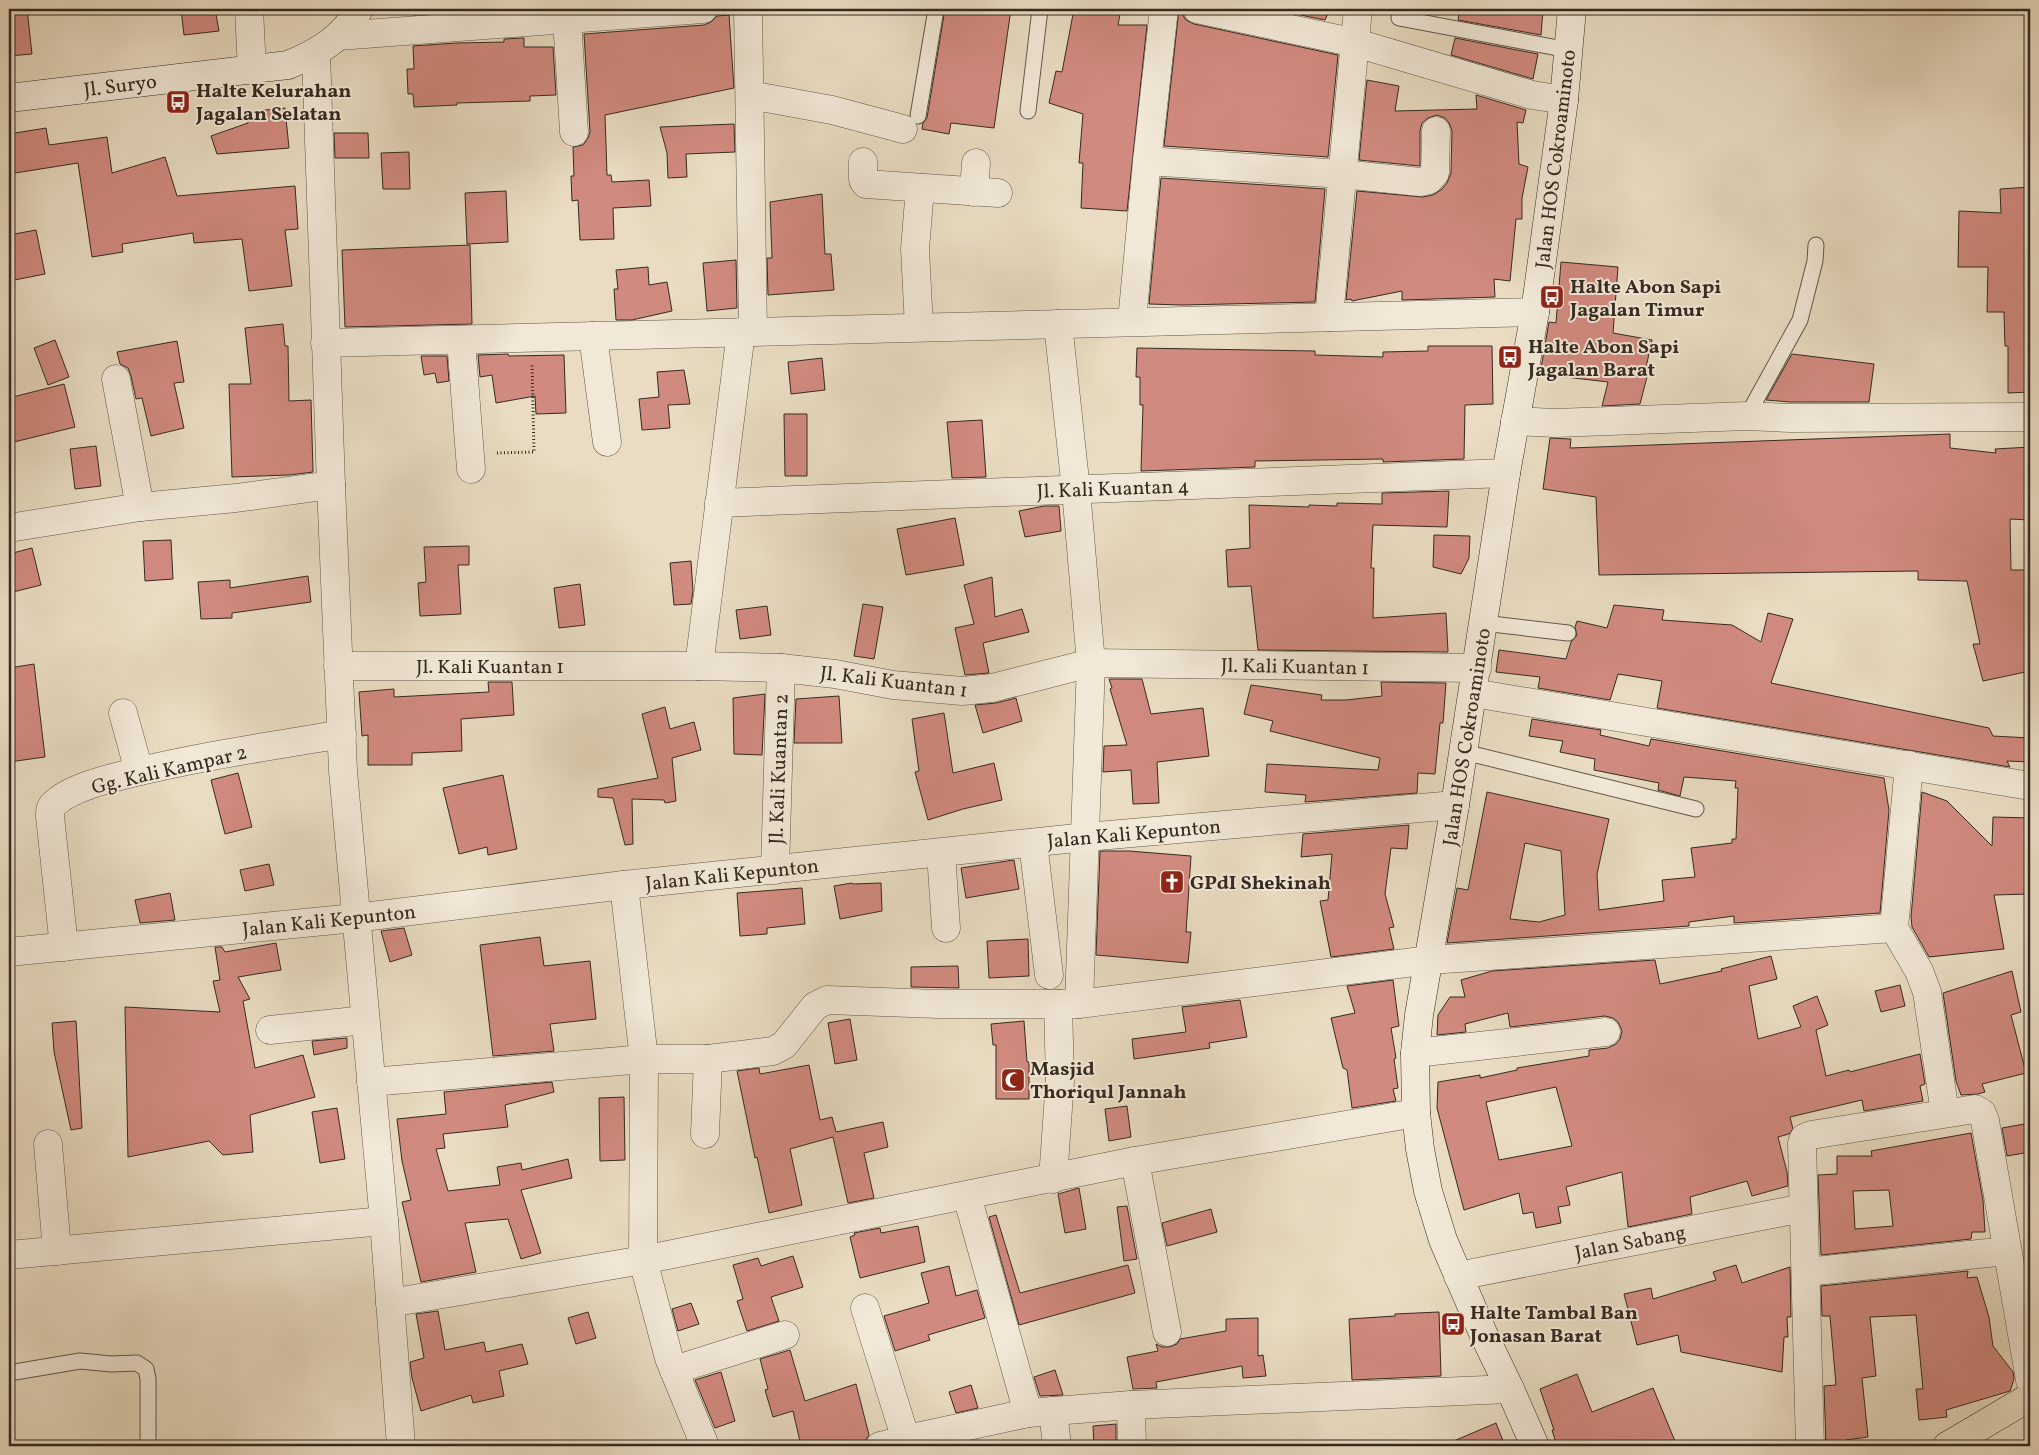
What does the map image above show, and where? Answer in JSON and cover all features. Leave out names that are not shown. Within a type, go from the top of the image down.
[{"type":"main road","points":[[1956,1444],[2030,1397]]},
{"type":"street","points":[[250,9],[252,70]]},
{"type":"street","name":"Jl. Suryo","points":[[9,98],[288,65],[316,54],[338,36],[359,9]]},
{"type":"street","points":[[338,36],[703,9]]},
{"type":"street","points":[[699,666],[719,503],[747,332],[750,95],[748,9]]},
{"type":"street","points":[[1132,321],[1164,9]]},
{"type":"street","points":[[1197,9],[1356,43],[1532,95],[1564,100]]},
{"type":"street","points":[[1329,317],[1358,9]]},
{"type":"street","name":"Jalan HOS Cokroaminoto","points":[[1534,1446],[1443,1240],[1428,1191],[1420,1149],[1416,1113],[1415,1053],[1419,1015],[1430,960],[1464,752],[1506,473],[1535,312],[1564,100],[1572,9]]},
{"type":"street","points":[[568,19],[574,132]]},
{"type":"street","points":[[316,54],[325,343],[342,734],[355,918],[384,1221],[401,1446]]},
{"type":"street","points":[[750,95],[911,122]]},
{"type":"street","points":[[1147,161],[1342,174],[1420,182],[1429,180],[1435,173],[1436,131]]},
{"type":"street","points":[[863,162],[862,180],[866,184],[986,192],[976,163]]},
{"type":"street","points":[[919,327],[916,235],[920,188]]},
{"type":"street","points":[[325,343],[1535,312]]},
{"type":"street","points":[[1053,1178],[1060,1080],[1086,837],[1091,663],[1076,490],[1058,324]]},
{"type":"street","points":[[593,336],[607,442]]},
{"type":"street","points":[[461,340],[470,469]]},
{"type":"street","points":[[116,379],[140,507]]},
{"type":"street","points":[[1515,421],[1555,423],[1747,416],[1790,418],[2030,417]]},
{"type":"street","name":"Jl. Kali Kuantan 4","points":[[719,503],[1506,473]]},
{"type":"street","points":[[9,528],[140,507],[236,498],[331,485]]},
{"type":"street","name":"Jl. Kali Kuantan 1","points":[[338,666],[699,666],[781,668],[835,674],[893,685],[962,691],[992,688],[1091,663],[1475,681],[1908,765],[2030,786]]},
{"type":"street","name":"Jl. Kali Kuantan 2","points":[[774,870],[781,668]]},
{"type":"street","points":[[123,713],[139,771]]},
{"type":"street","name":"Gg. Kali Kampar 2","points":[[64,947],[51,834],[50,808],[56,802],[85,787],[139,771],[342,734]]},
{"type":"street","points":[[1908,765],[1894,928],[1919,971],[1927,992],[1945,1113]]},
{"type":"street","name":"Jalan Kali Kepunton","points":[[9,952],[355,918],[624,885],[1086,837],[1455,805]]},
{"type":"street","points":[[1033,843],[1049,975]]},
{"type":"street","points":[[941,853],[946,928]]},
{"type":"street","points":[[624,885],[644,1059],[643,1260],[669,1358],[705,1446]]},
{"type":"street","points":[[371,1082],[644,1059],[708,1060],[773,1050],[784,1045],[814,1006],[827,1000],[938,1004],[1068,1004],[1430,960],[1894,928]]},
{"type":"street","points":[[270,1030],[365,1020]]},
{"type":"street","points":[[1415,1053],[1606,1032]]},
{"type":"street","points":[[705,1134],[708,1060]]},
{"type":"street","points":[[1810,1446],[1802,1142],[1804,1138],[1811,1135],[1975,1109],[1982,1113],[1985,1121],[2030,1380]]},
{"type":"street","points":[[390,1304],[643,1260],[1135,1162],[1416,1113]]},
{"type":"street","points":[[48,1144],[57,1251]]},
{"type":"street","points":[[1135,1162],[1167,1332]]},
{"type":"street","points":[[967,1196],[1040,1412],[1057,1446]]},
{"type":"street","name":"Jalan Sabang","points":[[1458,1276],[1803,1208]]},
{"type":"street","points":[[9,1255],[384,1221]]},
{"type":"street","points":[[1806,1272],[2007,1251]]},
{"type":"street","points":[[865,1308],[903,1443],[1040,1412],[1131,1405],[1510,1390]]},
{"type":"street","points":[[674,1370],[784,1335]]},
{"type":"street","points":[[1131,1405],[1132,1446]]},
{"type":"lane","points":[[911,122],[936,9]]},
{"type":"lane","points":[[1028,111],[1040,9]]},
{"type":"lane","points":[[1399,18],[1569,50]]},
{"type":"lane","points":[[1747,416],[1800,320],[1814,262],[1816,245]]},
{"type":"lane","points":[[1483,623],[1568,633]]},
{"type":"lane","points":[[1464,752],[1696,810]]},
{"type":"lane","points":[[9,1373],[80,1361],[111,1364],[137,1363],[146,1369],[148,1380],[148,1446]]},
{"type":"path","points":[[497,453],[534,452],[532,338]]},
{"type":"building","points":[[9,9],[27,9],[32,54],[9,56]]},
{"type":"building","points":[[181,9],[215,9],[219,31],[184,35]]},
{"type":"building","points":[[413,9],[457,9],[457,12],[413,15]]},
{"type":"building","points":[[945,9],[1011,9],[994,128],[951,123],[949,134],[922,129],[923,123],[927,118]]},
{"type":"building","points":[[1074,9],[1121,9],[1118,25],[1147,25],[1127,211],[1081,208],[1083,163],[1079,163],[1083,114],[1049,103],[1056,71],[1062,72]]},
{"type":"building","points":[[1179,9],[1182,9],[1182,14],[1186,20],[1194,24],[1338,55],[1328,157],[1164,146]]},
{"type":"building","points":[[1271,9],[1330,9],[1325,20]]},
{"type":"building","points":[[1460,9],[1543,9],[1541,35],[1458,20]]},
{"type":"building","points":[[729,15],[734,88],[605,115],[607,175],[611,175],[612,182],[649,180],[651,206],[613,208],[614,239],[580,240],[578,200],[572,201],[571,176],[574,176],[573,147],[583,145],[590,132],[584,34],[704,25],[711,22],[717,16]]},
{"type":"building","points":[[524,38],[524,47],[553,47],[556,95],[530,96],[530,101],[457,103],[457,105],[414,107],[413,94],[408,94],[407,69],[414,69],[413,46],[504,42],[504,39]]},
{"type":"building","points":[[1455,38],[1538,54],[1533,79],[1451,55]]},
{"type":"building","points":[[1367,80],[1399,86],[1395,111],[1477,109],[1476,95],[1526,110],[1523,123],[1517,122],[1519,164],[1528,167],[1522,198],[1522,219],[1516,219],[1510,281],[1494,279],[1495,297],[1402,300],[1402,291],[1352,301],[1351,299],[1346,300],[1357,191],[1423,197],[1433,195],[1441,190],[1447,183],[1451,173],[1452,131],[1445,118],[1437,115],[1428,118],[1422,123],[1420,131],[1420,166],[1359,160]]},
{"type":"building","points":[[285,108],[289,148],[217,154],[211,136],[248,123],[246,112]]},
{"type":"building","points":[[734,124],[735,152],[686,154],[687,177],[668,178],[667,153],[660,127]]},
{"type":"building","points":[[46,128],[49,145],[107,137],[112,173],[165,157],[177,196],[295,186],[298,229],[285,230],[292,286],[249,291],[242,239],[194,243],[193,233],[122,244],[123,252],[92,257],[78,163],[9,174],[9,134]]},
{"type":"building","points":[[334,133],[368,133],[369,158],[335,158]]},
{"type":"building","points":[[409,152],[410,189],[383,189],[381,153]]},
{"type":"building","points":[[1161,178],[1325,189],[1315,302],[1149,304]]},
{"type":"building","points":[[2030,187],[2030,392],[2008,393],[2008,346],[2005,346],[2004,312],[1987,312],[1988,267],[1958,267],[1959,211],[2001,213],[2000,189]]},
{"type":"building","points":[[506,191],[508,242],[467,244],[465,193]]},
{"type":"building","points":[[822,194],[825,254],[831,254],[834,290],[768,295],[767,258],[772,258],[770,202]]},
{"type":"building","points":[[36,230],[45,274],[9,281],[9,235]]},
{"type":"building","points":[[470,245],[472,324],[345,327],[342,250]]},
{"type":"building","points":[[736,260],[737,308],[707,311],[703,263]]},
{"type":"building","points":[[1561,262],[1618,267],[1613,333],[1652,340],[1645,372],[1648,373],[1640,404],[1602,406],[1608,382],[1540,374],[1549,322],[1556,323]]},
{"type":"building","points":[[648,267],[649,285],[667,282],[672,311],[632,320],[616,320],[614,289],[618,289],[616,270]]},
{"type":"building","points":[[283,324],[285,346],[288,346],[289,401],[311,400],[313,472],[289,475],[232,477],[229,384],[251,384],[245,328]]},
{"type":"building","points":[[55,340],[69,377],[48,385],[34,348]]},
{"type":"building","points":[[177,341],[184,382],[174,383],[184,428],[151,436],[142,398],[136,399],[128,368],[120,364],[117,352]]},
{"type":"building","points":[[1428,346],[1492,346],[1493,404],[1465,405],[1464,459],[1383,462],[1383,459],[1255,461],[1255,467],[1141,471],[1143,405],[1140,405],[1140,377],[1136,377],[1137,348],[1315,351],[1315,355],[1383,357],[1383,352],[1428,351]]},
{"type":"building","points":[[508,354],[509,356],[564,355],[566,413],[536,414],[535,396],[496,403],[492,375],[480,377],[478,355]]},
{"type":"building","points":[[1792,354],[1874,364],[1869,402],[1790,402],[1766,400]]},
{"type":"building","points":[[421,356],[447,356],[449,381],[437,383],[435,373],[424,375]]},
{"type":"building","points":[[822,358],[825,390],[791,394],[788,362]]},
{"type":"building","points":[[684,370],[690,404],[668,405],[670,428],[642,430],[639,399],[659,397],[657,372]]},
{"type":"building","points":[[64,384],[75,427],[14,442],[9,422],[9,398]]},
{"type":"building","points":[[784,414],[807,414],[807,476],[785,476]]},
{"type":"building","points":[[982,420],[986,477],[952,478],[947,422]]},
{"type":"building","points":[[1950,434],[1950,448],[1996,453],[1995,449],[2030,447],[2030,520],[2010,519],[2011,570],[2030,570],[2030,671],[1983,681],[1973,644],[1980,644],[1967,581],[1918,580],[1918,571],[1599,575],[1596,497],[1543,489],[1550,438],[1571,439],[1570,448]]},
{"type":"building","points":[[96,446],[101,486],[75,489],[70,449]]},
{"type":"building","points":[[1449,491],[1447,527],[1373,525],[1371,568],[1374,568],[1373,618],[1446,613],[1448,652],[1258,650],[1251,586],[1228,587],[1226,550],[1250,548],[1249,505],[1309,507],[1309,505],[1337,506],[1337,503],[1382,504],[1382,493]]},
{"type":"building","points":[[1044,506],[1059,506],[1061,531],[1025,537],[1019,511]]},
{"type":"building","points":[[955,518],[964,565],[906,575],[897,529]]},
{"type":"building","points":[[1434,535],[1470,536],[1469,558],[1461,574],[1433,567]]},
{"type":"building","points":[[171,540],[173,579],[145,581],[143,541]]},
{"type":"building","points":[[469,546],[469,565],[458,565],[461,614],[420,616],[418,583],[426,582],[424,547]]},
{"type":"building","points":[[32,548],[41,585],[9,593],[9,554]]},
{"type":"building","points":[[691,561],[693,591],[691,604],[674,605],[670,563]]},
{"type":"building","points":[[308,576],[311,602],[232,613],[232,618],[201,619],[198,582],[230,580],[230,588]]},
{"type":"building","points":[[992,577],[995,617],[1022,609],[1029,632],[983,643],[989,673],[965,675],[955,628],[974,624],[964,585]]},
{"type":"building","points":[[580,584],[585,625],[559,628],[554,588]]},
{"type":"building","points":[[863,604],[883,607],[874,659],[854,656]]},
{"type":"building","points":[[1614,605],[1664,610],[1662,620],[1732,625],[1761,642],[1768,613],[1793,619],[1771,683],[1989,728],[1993,736],[2030,738],[2030,762],[2007,761],[2010,767],[1657,708],[1662,681],[1618,674],[1610,700],[1538,688],[1540,677],[1496,672],[1499,650],[1566,659],[1571,642],[1577,635],[1575,627],[1577,621],[1607,628]]},
{"type":"building","points":[[767,606],[771,635],[740,639],[736,610]]},
{"type":"building","points":[[34,664],[45,757],[9,762],[9,668]]},
{"type":"building","points":[[1109,679],[1142,679],[1151,714],[1203,708],[1209,756],[1157,762],[1159,803],[1133,804],[1131,770],[1103,772],[1104,746],[1127,745],[1110,689],[1112,688]]},
{"type":"building","points":[[488,682],[512,682],[514,715],[461,719],[462,751],[412,753],[412,765],[368,765],[368,735],[362,736],[359,692],[394,689],[394,697],[489,692]]},
{"type":"building","points":[[1381,682],[1446,683],[1443,723],[1440,723],[1435,774],[1418,773],[1417,793],[1305,802],[1306,795],[1265,792],[1267,764],[1378,770],[1380,758],[1270,731],[1273,721],[1244,714],[1251,685],[1322,695],[1321,700],[1346,700],[1382,696]]},
{"type":"building","points":[[765,694],[762,755],[734,754],[733,698]]},
{"type":"building","points":[[839,696],[842,743],[794,743],[796,699]]},
{"type":"building","points":[[1016,698],[1022,721],[983,733],[975,705],[996,703]]},
{"type":"building","points":[[665,707],[670,729],[694,722],[701,750],[672,758],[676,801],[665,803],[664,800],[632,799],[633,844],[625,845],[613,798],[598,797],[598,789],[658,778],[642,714]]},
{"type":"building","points":[[944,713],[953,773],[994,763],[1002,800],[928,820],[915,772],[919,771],[912,719]]},
{"type":"building","points":[[1532,719],[1601,730],[1600,735],[1649,746],[1651,739],[1884,778],[1889,810],[1880,913],[1734,923],[1734,916],[1689,922],[1689,926],[1447,943],[1457,888],[1468,890],[1487,792],[1609,819],[1597,874],[1599,910],[1664,901],[1662,880],[1695,877],[1691,848],[1732,843],[1732,839],[1736,839],[1738,788],[1735,788],[1736,781],[1684,777],[1680,796],[1658,790],[1659,783],[1594,770],[1595,759],[1560,752],[1563,741],[1529,736]],"holes":[[[1525,843],[1561,851],[1565,915],[1539,922],[1510,919]]]},
{"type":"building","points":[[238,773],[252,827],[225,834],[211,780]]},
{"type":"building","points":[[503,775],[517,849],[488,855],[487,847],[459,854],[443,788]]},
{"type":"building","points":[[1922,792],[1947,801],[1992,846],[1993,817],[2030,818],[2030,894],[1994,895],[2004,949],[1929,957],[1912,927],[1911,917]]},
{"type":"building","points":[[1409,825],[1407,849],[1391,848],[1385,894],[1394,927],[1389,928],[1394,949],[1331,957],[1320,901],[1328,900],[1332,854],[1301,857],[1303,834]]},
{"type":"building","points":[[1100,851],[1129,851],[1191,856],[1186,932],[1191,932],[1188,963],[1096,955]]},
{"type":"building","points":[[1014,860],[1019,889],[966,898],[961,868]]},
{"type":"building","points":[[269,864],[274,885],[245,891],[240,870]]},
{"type":"building","points":[[852,883],[881,883],[882,911],[840,919],[834,886]]},
{"type":"building","points":[[802,888],[805,924],[767,928],[767,934],[740,936],[737,893]]},
{"type":"building","points":[[170,893],[175,920],[140,923],[135,900]]},
{"type":"building","points":[[404,928],[412,955],[390,962],[381,931]]},
{"type":"building","points":[[540,937],[544,966],[590,961],[596,1019],[550,1024],[554,1051],[493,1056],[480,945]]},
{"type":"building","points":[[1028,939],[1029,976],[989,978],[987,941]]},
{"type":"building","points":[[276,943],[281,970],[238,977],[250,999],[243,1001],[255,1068],[303,1055],[315,1097],[250,1115],[253,1152],[223,1155],[209,1141],[128,1157],[125,1007],[220,1012],[213,981],[220,980],[215,947],[222,947],[225,952]]},
{"type":"building","points":[[1771,956],[1777,979],[1749,986],[1758,1039],[1801,1027],[1793,1006],[1817,996],[1828,1025],[1816,1030],[1826,1076],[1849,1070],[1850,1072],[1920,1054],[1925,1084],[1920,1086],[1923,1101],[1864,1111],[1862,1100],[1790,1117],[1793,1129],[1789,1134],[1778,1137],[1787,1172],[1788,1186],[1752,1196],[1747,1181],[1690,1197],[1692,1214],[1628,1227],[1622,1172],[1566,1187],[1570,1205],[1558,1207],[1561,1223],[1536,1228],[1533,1212],[1523,1214],[1519,1193],[1464,1210],[1437,1108],[1438,1082],[1480,1075],[1480,1078],[1517,1070],[1517,1068],[1589,1056],[1589,1050],[1608,1048],[1616,1044],[1620,1039],[1622,1031],[1618,1022],[1613,1018],[1605,1016],[1510,1027],[1508,1013],[1465,1024],[1466,1032],[1437,1035],[1438,1015],[1450,997],[1465,997],[1461,980],[1492,971],[1655,960],[1660,984],[1722,971],[1721,969]],"holes":[[[1556,1087],[1572,1146],[1499,1160],[1486,1102]]]},
{"type":"building","points":[[958,966],[959,988],[911,987],[911,967]]},
{"type":"building","points":[[2012,971],[2021,1012],[2011,1015],[2026,1073],[1982,1084],[1985,1092],[1961,1095],[1956,1081],[1943,993]]},
{"type":"building","points":[[1393,980],[1399,1026],[1391,1028],[1396,1058],[1394,1059],[1398,1088],[1393,1089],[1396,1101],[1352,1108],[1347,1070],[1343,1068],[1331,1018],[1355,1013],[1347,986]]},
{"type":"building","points":[[1900,985],[1905,1006],[1881,1012],[1875,991]]},
{"type":"building","points":[[1240,1000],[1247,1037],[1209,1043],[1210,1048],[1134,1059],[1132,1039],[1186,1032],[1182,1007]]},
{"type":"building","points":[[850,1019],[857,1060],[835,1064],[828,1023]]},
{"type":"building","points":[[76,1021],[82,1128],[71,1130],[54,1052],[52,1023]]},
{"type":"building","points":[[1024,1021],[1027,1062],[1029,1062],[1029,1099],[996,1099],[996,1045],[993,1045],[991,1024]]},
{"type":"building","points":[[347,1038],[347,1048],[314,1055],[312,1041]]},
{"type":"building","points":[[809,1065],[820,1120],[832,1117],[836,1132],[883,1122],[888,1147],[864,1153],[874,1198],[848,1203],[833,1137],[790,1149],[802,1205],[769,1213],[757,1157],[755,1158],[737,1071],[759,1068],[760,1074]]},
{"type":"building","points":[[552,1082],[554,1092],[505,1105],[508,1127],[443,1134],[445,1148],[436,1149],[448,1191],[500,1185],[497,1167],[521,1163],[522,1170],[568,1159],[572,1178],[521,1190],[541,1253],[521,1259],[508,1219],[465,1223],[476,1272],[421,1282],[402,1202],[411,1200],[402,1161],[397,1119],[446,1114],[444,1092]]},
{"type":"building","points":[[624,1097],[625,1160],[600,1161],[599,1098]]},
{"type":"building","points":[[1127,1106],[1131,1137],[1109,1141],[1105,1109]]},
{"type":"building","points":[[337,1108],[345,1159],[320,1163],[312,1112]]},
{"type":"building","points":[[2030,1123],[2030,1152],[2007,1156],[2002,1128]]},
{"type":"building","points":[[1971,1133],[1983,1200],[1985,1232],[1972,1232],[1971,1239],[1821,1255],[1818,1175],[1837,1174],[1837,1156],[1872,1156],[1871,1151]],"holes":[[[1889,1190],[1893,1226],[1855,1229],[1853,1191]]]},
{"type":"building","points":[[1079,1188],[1086,1229],[1065,1233],[1058,1194]]},
{"type":"building","points":[[1127,1206],[1137,1259],[1124,1261],[1117,1207]]},
{"type":"building","points":[[1211,1209],[1217,1232],[1167,1246],[1162,1223]]},
{"type":"building","points":[[996,1215],[1020,1293],[1128,1265],[1135,1293],[1019,1325],[989,1217]]},
{"type":"building","points":[[918,1226],[925,1262],[860,1278],[850,1237],[855,1235],[854,1233],[880,1228],[881,1233]]},
{"type":"building","points":[[793,1256],[803,1287],[771,1297],[779,1321],[747,1331],[737,1301],[743,1299],[733,1265],[758,1258],[761,1266]]},
{"type":"building","points":[[1736,1265],[1742,1283],[1790,1267],[1791,1317],[1787,1317],[1788,1337],[1784,1337],[1782,1372],[1681,1352],[1678,1335],[1637,1345],[1624,1294],[1651,1288],[1653,1299],[1716,1280],[1713,1272]]},
{"type":"building","points":[[949,1266],[956,1296],[977,1290],[985,1318],[928,1335],[930,1340],[895,1351],[884,1316],[929,1303],[921,1273]]},
{"type":"building","points":[[1968,1271],[1967,1278],[1977,1277],[1989,1317],[1993,1346],[2013,1372],[2014,1379],[2010,1391],[1946,1410],[1947,1417],[1919,1420],[1916,1389],[1923,1389],[1916,1315],[1870,1317],[1876,1376],[1862,1378],[1868,1437],[1846,1440],[1847,1446],[1826,1446],[1824,1386],[1836,1385],[1830,1316],[1822,1316],[1821,1286]]},
{"type":"building","points":[[691,1303],[699,1324],[678,1331],[672,1309]]},
{"type":"building","points":[[438,1311],[445,1350],[484,1342],[486,1352],[522,1344],[528,1364],[499,1371],[504,1396],[473,1403],[471,1395],[421,1411],[412,1378],[410,1362],[424,1358],[416,1314]]},
{"type":"building","points":[[588,1312],[596,1338],[576,1344],[568,1318]]},
{"type":"building","points":[[1439,1312],[1441,1376],[1352,1380],[1349,1319]]},
{"type":"building","points":[[1258,1318],[1258,1356],[1263,1355],[1266,1376],[1243,1378],[1242,1366],[1156,1382],[1157,1388],[1133,1389],[1127,1357],[1158,1351],[1156,1344],[1162,1347],[1169,1347],[1177,1344],[1180,1339],[1226,1331],[1226,1319]]},
{"type":"building","points":[[790,1350],[805,1401],[856,1384],[869,1435],[865,1441],[847,1446],[801,1446],[793,1411],[773,1417],[765,1390],[768,1389],[760,1359]]},
{"type":"building","points":[[1055,1370],[1063,1395],[1040,1396],[1034,1377]]},
{"type":"building","points":[[721,1372],[735,1421],[715,1428],[695,1380]]},
{"type":"building","points":[[1577,1374],[1592,1412],[1653,1388],[1677,1446],[1557,1446],[1552,1430],[1554,1430],[1540,1389]]},
{"type":"building","points":[[971,1385],[978,1408],[956,1413],[949,1392]]},
{"type":"building","points":[[1496,1423],[1505,1446],[1442,1446]]},
{"type":"building","points":[[1116,1424],[1116,1446],[1094,1446],[1093,1426]]},
{"type":"place","name":"Halte Kelurahan Jagalan Selatan","points":[[178,102]]},
{"type":"place","name":"Halte Abon Sapi Jagalan Timur","points":[[1552,297]]},
{"type":"place","name":"Halte Abon Sapi Jagalan Barat","points":[[1510,357]]},
{"type":"place","name":"GPdI Shekinah","points":[[1172,882]]},
{"type":"place","name":"Masjid Thoriqul Jannah","points":[[1013,1080]]},
{"type":"place","name":"Halte Tambal Ban Jonasan Barat","points":[[1453,1324]]}]
